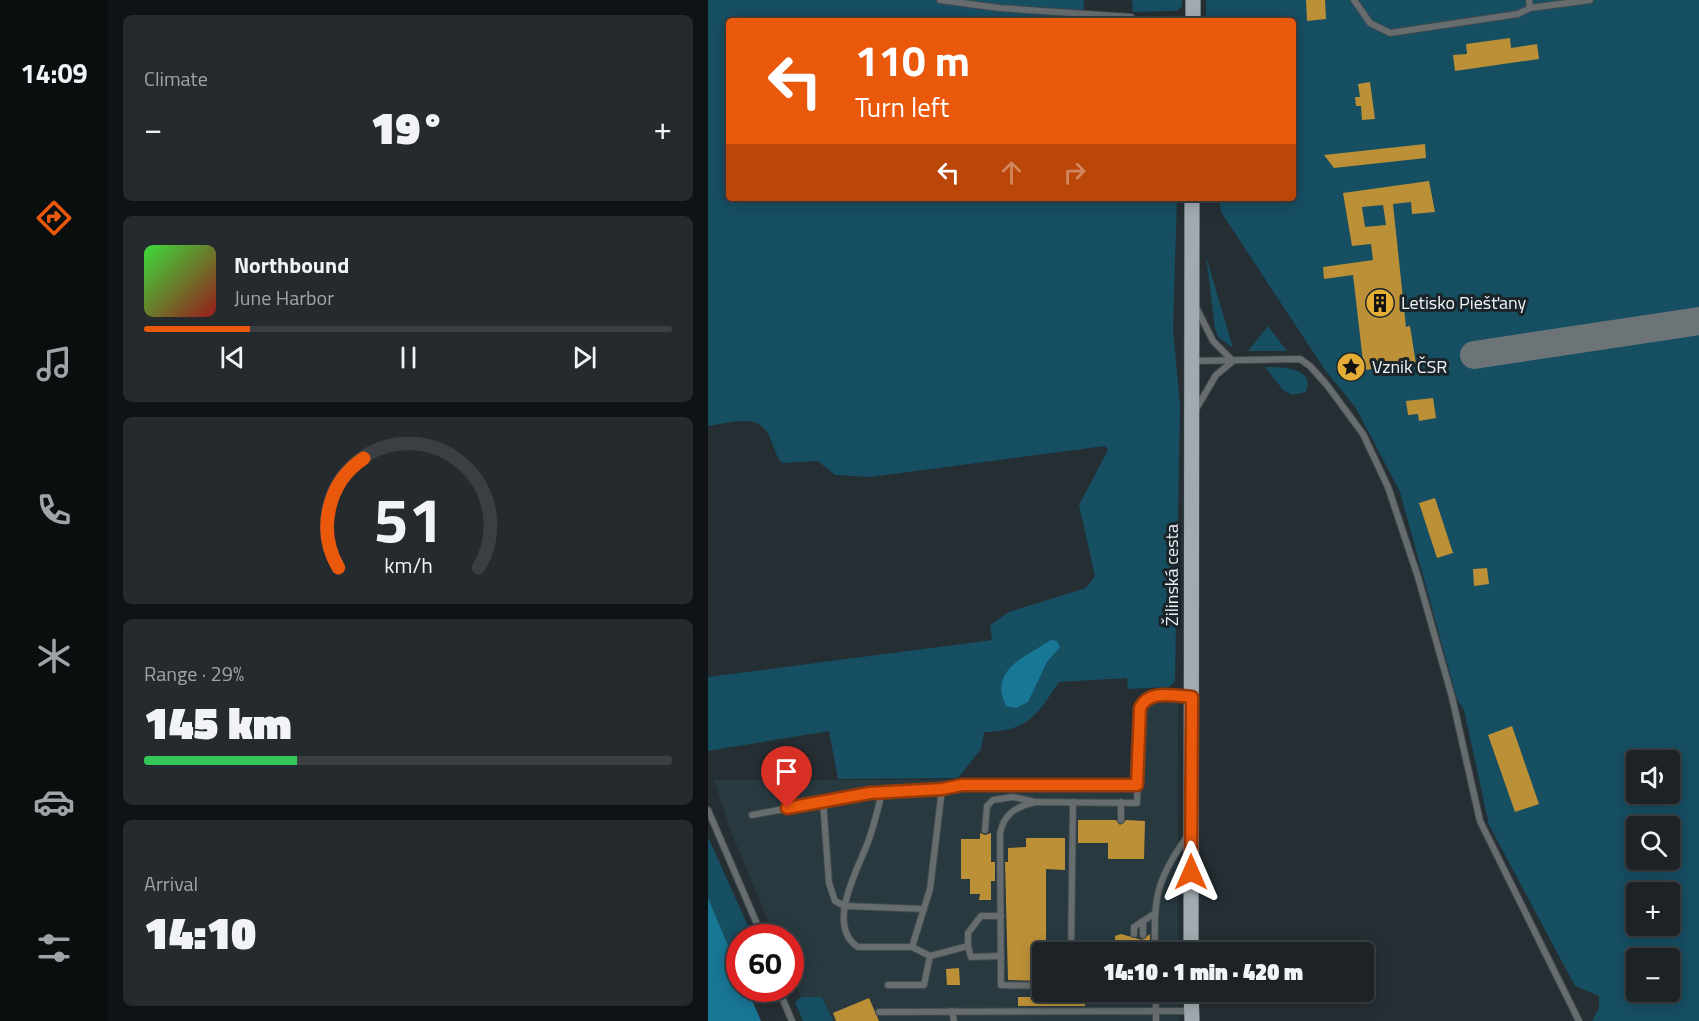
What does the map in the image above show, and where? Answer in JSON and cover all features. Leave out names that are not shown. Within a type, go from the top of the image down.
[{"type":"main road","points":[[1193,0],[1193,18]]},
{"type":"main road","name":"Žilinská cesta","points":[[1191,942],[1194,361],[1192,201]]},
{"type":"lane","points":[[939,0],[999,8],[1131,17]]},
{"type":"lane","points":[[1354,0],[1370,23],[1390,33],[1518,14],[1530,8],[1590,0]]},
{"type":"lane","points":[[1529,0],[1530,8]]},
{"type":"lane","points":[[1193,301],[1213,341],[1233,361]]},
{"type":"lane","points":[[1194,361],[1300,360],[1310,366],[1327,385],[1363,434],[1388,487],[1418,577],[1452,697],[1480,821],[1579,1021]]},
{"type":"lane","points":[[1193,414],[1216,375],[1233,361]]},
{"type":"lane","points":[[985,830],[987,806],[993,800],[1013,797],[1036,802],[1137,803],[1140,708],[1144,699],[1151,695],[1192,697]]},
{"type":"lane","points":[[752,815],[882,792],[986,784],[1137,785]]},
{"type":"lane","points":[[912,948],[930,889],[942,789]]},
{"type":"lane","points":[[882,792],[870,835],[846,895],[848,935],[852,943],[858,947],[912,948],[930,956],[968,946]]},
{"type":"lane","points":[[823,801],[832,894],[835,902],[845,906],[924,909]]},
{"type":"lane","points":[[1032,986],[1001,985],[1000,834],[1003,822],[1012,811],[1036,802]]},
{"type":"lane","points":[[1071,942],[1073,802]]},
{"type":"lane","points":[[1121,802],[1121,820]]},
{"type":"lane","points":[[708,810],[757,924]]},
{"type":"lane","points":[[1155,942],[1154,914],[1158,885],[1165,869],[1191,831]]},
{"type":"lane","points":[[1134,934],[1134,927],[1154,914]]},
{"type":"lane","points":[[1001,916],[981,915],[968,933],[971,957],[1001,956]]},
{"type":"lane","points":[[1143,921],[1143,934]]},
{"type":"lane","points":[[888,985],[924,985],[930,956]]},
{"type":"lane","points":[[784,1002],[792,1021]]},
{"type":"lane","points":[[1156,1002],[1156,1021]]},
{"type":"lane","points":[[952,1011],[954,1021]]},
{"type":"lane","points":[[879,1012],[1156,1011],[1192,1016]]},
{"type":"shaded area","points":[[708,0],[1084,0],[1083,16],[1121,18],[726,18],[726,201],[1177,201],[1173,330],[1180,405],[1175,681],[1169,687],[1128,689],[1127,678],[1059,682],[1044,704],[1029,720],[1011,729],[984,732],[981,749],[958,778],[838,779],[829,731],[708,751],[708,677],[992,640],[990,625],[1009,612],[1086,588],[1095,576],[1079,505],[1108,450],[1105,446],[871,477],[835,475],[818,461],[782,463],[765,430],[752,422],[708,426]]},
{"type":"shaded area","points":[[1132,0],[1182,0],[1182,6],[1177,11],[1133,12]]},
{"type":"shaded area","points":[[1206,0],[1699,0],[1699,1021],[1592,1021],[1599,1008],[1599,996],[1575,986],[1489,825],[1464,710],[1457,699],[1400,492],[1356,408],[1325,370],[1221,212],[1219,201],[1296,201],[1296,18],[1206,18]]},
{"type":"shaded area","points":[[1206,256],[1233,348],[1218,337],[1215,328]]},
{"type":"shaded area","points":[[1268,326],[1287,351],[1248,351]]},
{"type":"shaded area","points":[[1265,367],[1287,368],[1301,373],[1308,384],[1306,392],[1292,395],[1283,390]]},
{"type":"shaded area","points":[[1051,640],[1057,641],[1060,647],[1047,662],[1028,702],[1016,708],[1006,706],[1002,694],[1005,674],[1021,659]]},
{"type":"shaded area","points":[[1134,703],[1178,703],[1178,942],[1032,942],[1032,1002],[1179,1002],[1179,1021],[833,1021],[822,997],[804,997],[804,924],[770,924],[731,832],[714,780],[1129,780]]},
{"type":"shaded area","points":[[708,837],[747,924],[726,924],[726,940],[708,898]]},
{"type":"shaded area","points":[[708,898],[726,940],[726,1002],[753,1002],[761,1021],[708,1021]]},
{"type":"shaded area","points":[[804,997],[822,997],[833,1021],[803,1021],[795,1002],[804,1002]]},
{"type":"building","points":[[1306,0],[1325,0],[1326,19],[1307,21]]},
{"type":"building","points":[[1510,38],[1511,48],[1537,44],[1539,59],[1455,71],[1453,55],[1467,54],[1466,44]]},
{"type":"building","points":[[1370,82],[1375,119],[1362,120],[1361,106],[1356,106],[1355,97],[1360,97],[1358,84]]},
{"type":"building","points":[[1425,144],[1426,158],[1334,168],[1324,155]]},
{"type":"building","points":[[1429,181],[1435,212],[1412,214],[1411,202],[1393,204],[1406,327],[1410,326],[1416,364],[1364,370],[1353,275],[1324,279],[1323,267],[1373,260],[1371,244],[1352,246],[1343,193]],"holes":[[[1383,205],[1386,225],[1365,227],[1362,207]]]},
{"type":"building","points":[[1433,398],[1436,418],[1419,421],[1418,414],[1408,415],[1406,401]]},
{"type":"building","points":[[1435,498],[1453,553],[1437,558],[1419,503]]},
{"type":"building","points":[[1487,568],[1489,584],[1474,586],[1473,569]]},
{"type":"building","points":[[1512,726],[1539,804],[1515,812],[1488,735]]},
{"type":"building","points":[[1078,820],[1116,820],[1120,825],[1126,820],[1145,821],[1144,859],[1108,859],[1108,843],[1078,843]]},
{"type":"building","points":[[980,833],[985,835],[991,833],[991,862],[995,862],[995,881],[991,881],[991,900],[979,900],[980,894],[970,894],[970,879],[961,879],[961,839],[980,839]]},
{"type":"building","points":[[1026,838],[1065,838],[1065,870],[1046,869],[1046,942],[1032,942],[1032,981],[1008,980],[1005,862],[1008,862],[1008,848],[1026,847]]},
{"type":"building","points":[[1121,934],[1142,940],[1150,934],[1150,942],[1115,942],[1115,936]]},
{"type":"building","points":[[959,968],[960,985],[947,985],[946,969]]},
{"type":"building","points":[[1018,997],[1032,997],[1032,1002],[1085,1002],[1085,1006],[1018,1006]]},
{"type":"building","points":[[869,998],[879,1021],[836,1021],[833,1013]]},
{"type":"taxiway","points":[[1474,355],[1699,321]]},
{"type":"place","name":"Letisko Piešťany","points":[[1380,303]]},
{"type":"place","name":"Vznik ČSR","points":[[1351,367]]},
{"type":"route","points":[[787,808],[870,793],[942,789],[962,785],[1137,785],[1140,708],[1144,699],[1151,695],[1192,697],[1191,872]]}]
